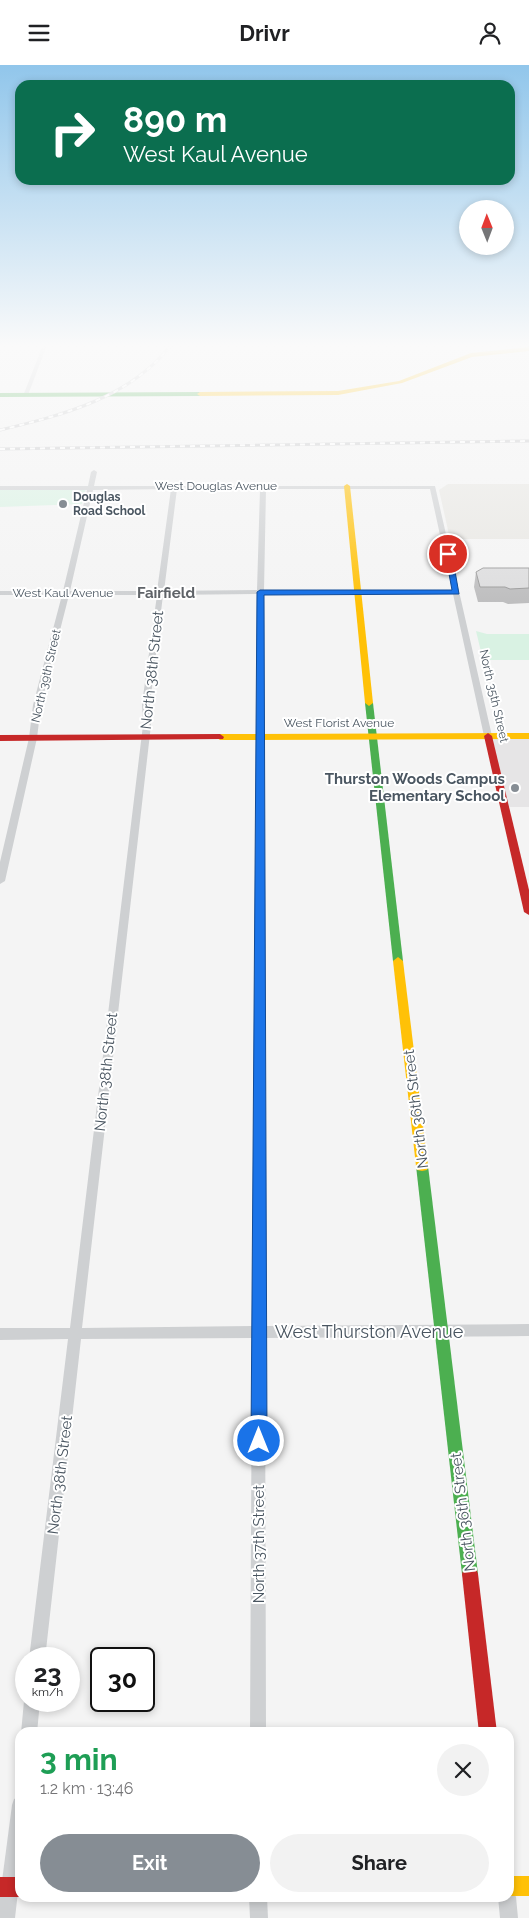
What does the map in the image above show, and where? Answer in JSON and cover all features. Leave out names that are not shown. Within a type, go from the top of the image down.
[{"type":"street","name":"North 39th Street","points":[[0,881],[33,738],[37,705],[66,593],[94,472]]},
{"type":"street","name":"West Douglas Avenue","points":[[0,488],[91,486],[433,487]]},
{"type":"street","name":"North 38th Street","points":[[39,1647],[147,725],[146,704],[174,486]]},
{"type":"street","name":"North 37th Street","points":[[258,1727],[260,592],[263,486]]},
{"type":"street","name":"North 36th Street","points":[[347,486],[356,592],[372,737],[487,1727]]},
{"type":"street","name":"North 35th Street","points":[[433,487],[529,912]]},
{"type":"street","name":"West Kaul Avenue","points":[[0,593],[457,592]]},
{"type":"street","name":"West Florist Avenue","points":[[0,738],[529,736]]},
{"type":"street","name":"West Thurston Avenue","points":[[0,1334],[529,1330]]},
{"type":"street","points":[[30,1727],[31,1712]]},
{"type":"street","points":[[6,1918],[15,1846]]},
{"type":"street","points":[[514,1886],[529,1886]]},
{"type":"street","points":[[258,1902],[259,1918]]},
{"type":"street","points":[[507,1902],[509,1918]]},
{"type":"shaded area","points":[[448,484],[529,484],[529,539],[450,539],[439,490]]},
{"type":"shaded area","name":"Thurston Woods Campus Elementary School","points":[[488,736],[529,736],[529,807],[505,807]]},
{"type":"green space","points":[[86,488],[82,504],[0,507],[0,489]]},
{"type":"green space","points":[[476,631],[487,634],[529,634],[529,660],[483,660]]},
{"type":"building","points":[[483,568],[529,568],[529,588],[480,587],[476,572]]},
{"type":"railway","points":[[0,449],[529,441]]},
{"type":"traffic: fast","points":[[369,703],[398,961]]},
{"type":"traffic: fast","points":[[422,1166],[470,1574]]},
{"type":"traffic: slow","points":[[347,486],[369,703]]},
{"type":"traffic: slow","points":[[220,737],[529,736]]},
{"type":"traffic: slow","points":[[398,961],[422,1166]]},
{"type":"traffic: slow","points":[[514,1886],[529,1886]]},
{"type":"traffic: jam","points":[[488,736],[529,912]]},
{"type":"traffic: jam","points":[[0,738],[220,737]]},
{"type":"traffic: jam","points":[[470,1574],[487,1727]]},
{"type":"traffic: jam","points":[[0,1887],[15,1887]]},
{"type":"place","name":"Douglas Road School","points":[[63,504]]},
{"type":"place","name":"Thurston Woods Campus Elementary School","points":[[515,788]]},
{"type":"district","name":"Fairfield","points":[[166,593]]},
{"type":"route","points":[[259,1441],[260,592],[457,592],[448,554]]}]
